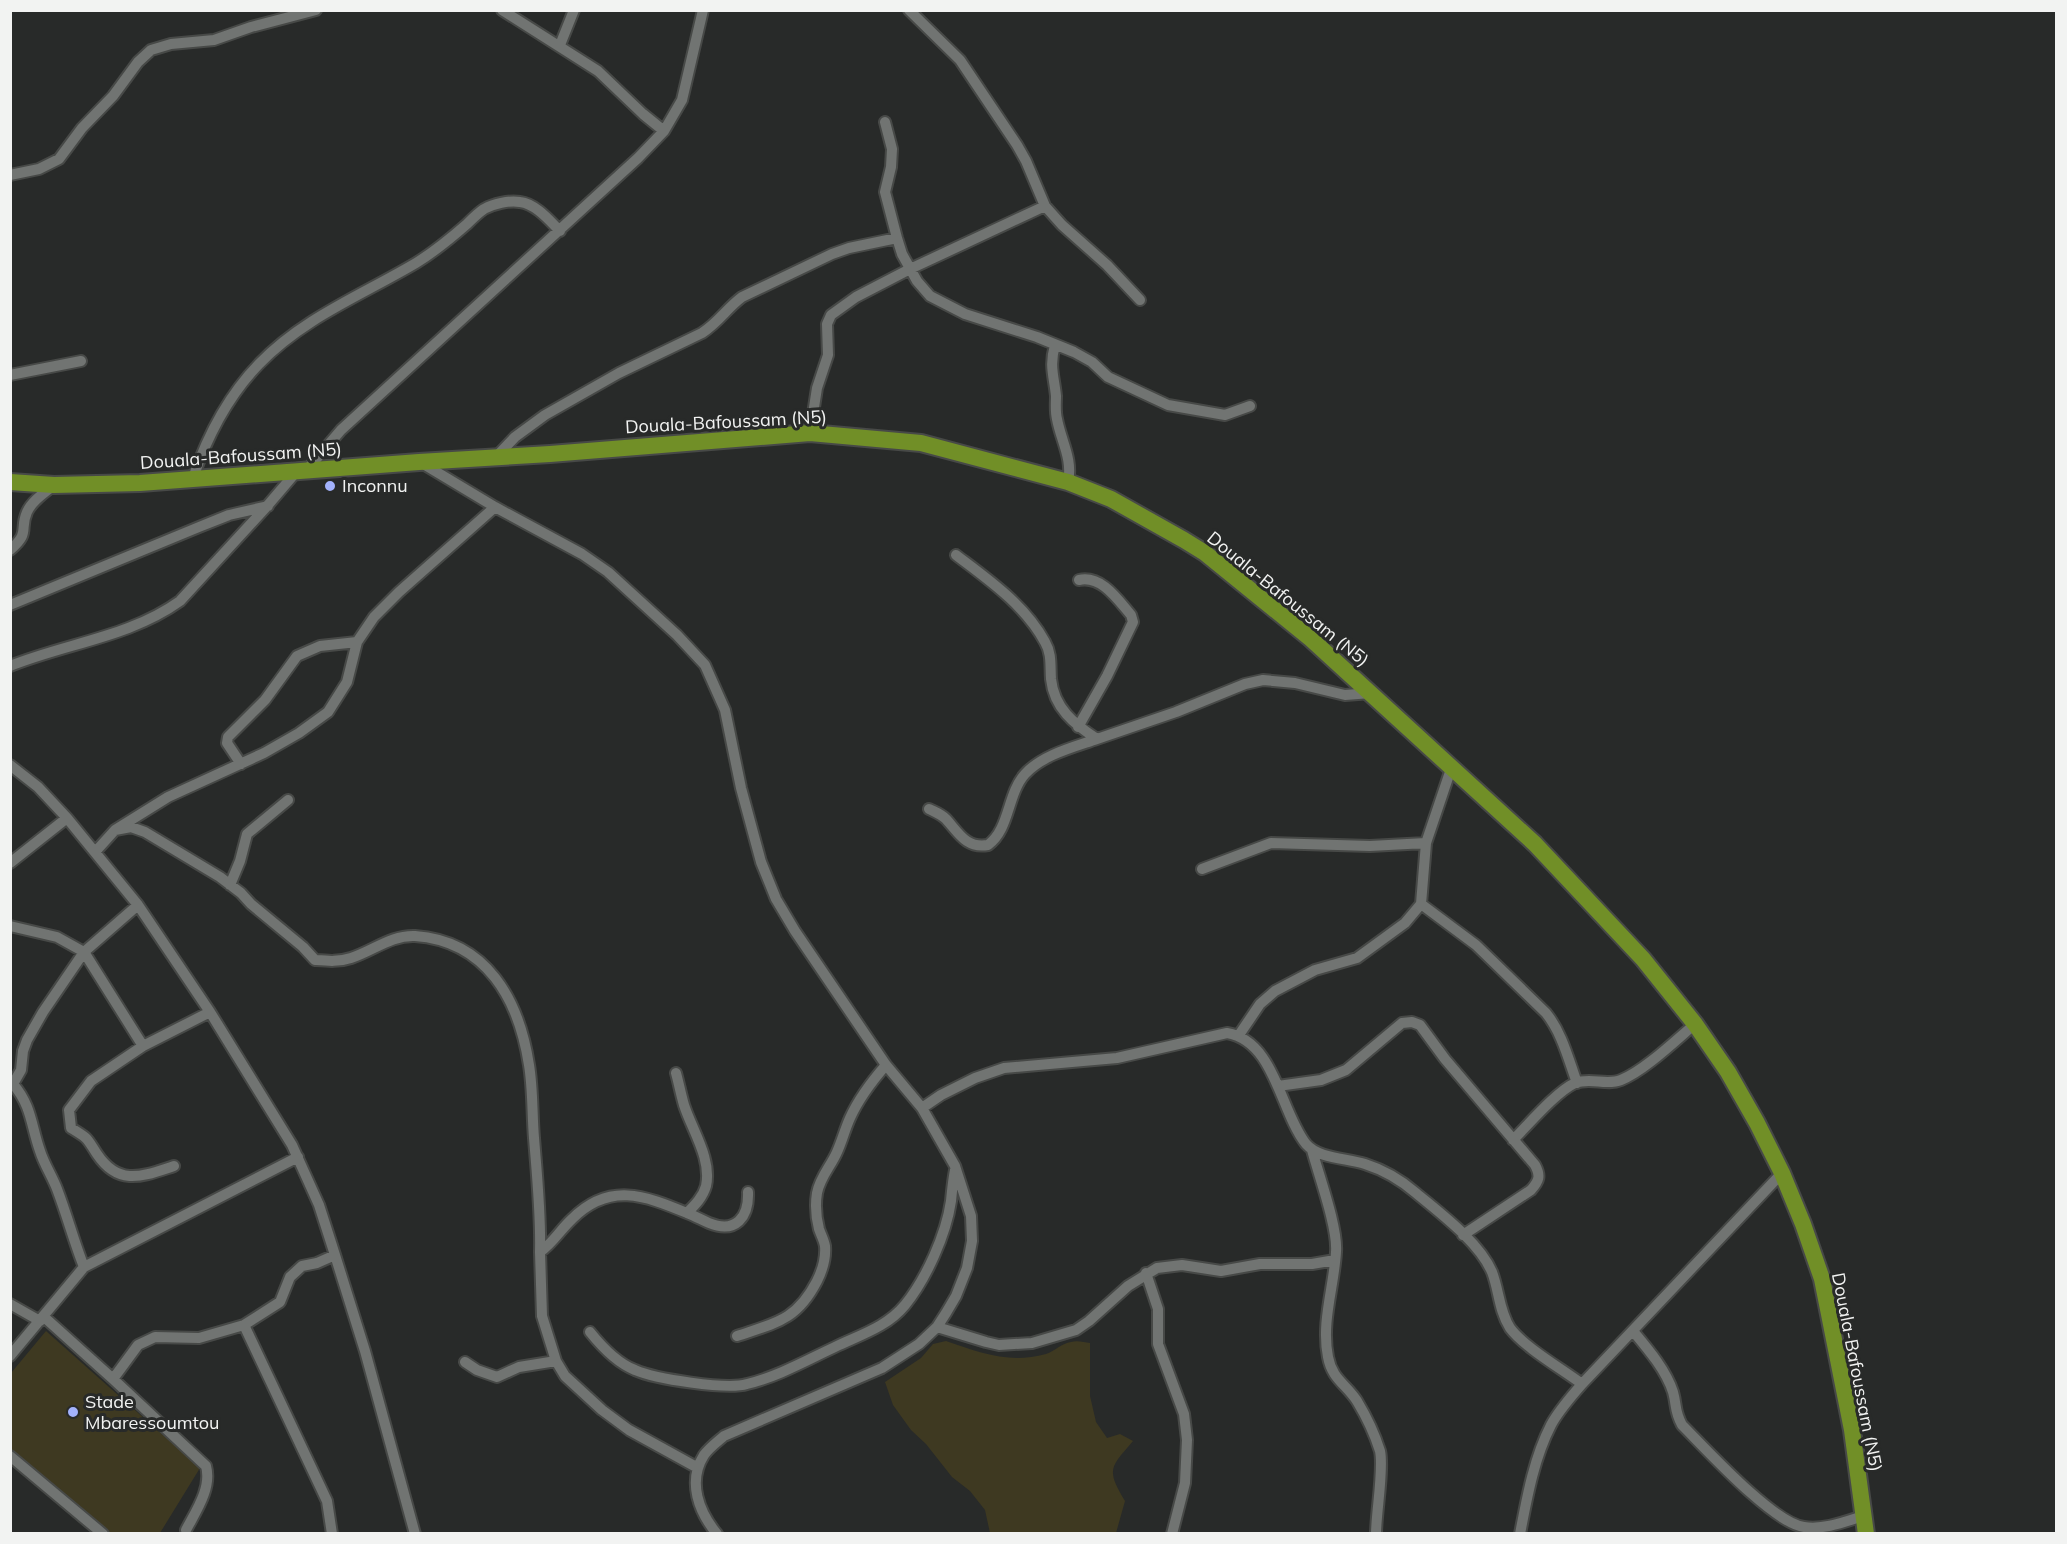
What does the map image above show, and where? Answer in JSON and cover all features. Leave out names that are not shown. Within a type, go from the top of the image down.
[{"type":"highway","name":"Douala-Bafoussam (N5)","points":[[10,482],[96,485],[550,454],[810,433],[921,443],[1068,482],[1111,499],[1205,552],[1303,632],[1535,844],[1643,959],[1695,1024],[1728,1072],[1782,1173],[1822,1279],[1852,1430],[1866,1533]]},
{"type":"street","points":[[10,175],[39,169],[59,159],[86,124],[113,96],[138,62],[151,50],[171,44],[213,40],[315,10]]},
{"type":"street","points":[[502,10],[598,71],[664,131]]},
{"type":"street","points":[[560,45],[574,10]]},
{"type":"street","points":[[10,666],[143,623],[180,601],[350,422],[639,158],[664,131],[682,100],[703,10]]},
{"type":"street","points":[[909,10],[960,60],[1017,145],[1045,206],[1140,300]]},
{"type":"street","points":[[885,122],[892,149],[891,167],[885,192],[897,238],[910,269],[922,289],[940,302],[965,314],[1055,345],[1092,362],[1108,377],[1168,405],[1225,415],[1250,406]]},
{"type":"street","points":[[192,478],[209,436],[237,392],[258,365],[285,341],[317,318],[417,262],[442,245],[484,209],[499,203],[519,201],[532,207],[560,231]]},
{"type":"street","points":[[810,433],[817,388],[828,355],[827,324],[831,315],[856,297],[910,269],[1045,206]]},
{"type":"street","points":[[496,457],[535,422],[619,373],[714,326],[742,297],[832,254],[897,238]]},
{"type":"street","points":[[1055,345],[1051,371],[1056,397],[1056,417],[1069,457],[1068,482]]},
{"type":"street","points":[[10,375],[81,361]]},
{"type":"street","points":[[419,462],[495,507],[582,554],[608,572],[677,635],[705,665],[725,710],[741,788],[761,862],[776,899],[795,931],[886,1065],[922,1108],[955,1166],[971,1216],[972,1241],[967,1268],[960,1287],[937,1327],[912,1350],[882,1368],[724,1436],[704,1455],[698,1468],[698,1502],[705,1519],[717,1533]]},
{"type":"street","points":[[10,550],[19,543],[25,533],[26,514],[32,504],[54,485]]},
{"type":"street","points":[[10,605],[229,515],[268,506]]},
{"type":"street","points":[[96,852],[115,830],[168,797],[241,764],[299,733],[328,712],[347,682],[357,642],[374,617],[495,507]]},
{"type":"street","points":[[956,555],[1011,599],[1033,624],[1047,644],[1054,694],[1066,716],[1097,739]]},
{"type":"street","points":[[1078,726],[1107,676],[1133,622],[1131,615],[1100,583],[1092,579],[1079,580]]},
{"type":"street","points":[[241,764],[227,743],[228,737],[265,700],[292,662],[303,653],[320,646],[357,642]]},
{"type":"street","points":[[929,809],[945,818],[964,840],[972,844],[988,844],[996,837],[1016,789],[1029,771],[1055,755],[1176,712],[1245,684],[1263,680],[1295,683],[1345,695],[1371,693]]},
{"type":"street","points":[[10,765],[38,787],[67,818],[138,905],[210,1012],[298,1157],[319,1205],[365,1351],[415,1533]]},
{"type":"street","points":[[1239,1035],[1260,1004],[1275,991],[1315,970],[1357,958],[1405,923],[1421,904],[1426,843],[1452,766]]},
{"type":"street","points":[[230,885],[240,861],[247,834],[288,800]]},
{"type":"street","points":[[10,863],[67,818]]},
{"type":"street","points":[[115,830],[131,827],[145,832],[220,877],[303,947],[315,960],[335,962],[350,958],[398,936],[416,936],[435,939],[464,949],[496,977],[507,996],[522,1033],[529,1065],[541,1204],[542,1316],[556,1360],[565,1376],[602,1410],[629,1430],[698,1468]]},
{"type":"street","points":[[1202,869],[1271,843],[1370,846],[1426,843]]},
{"type":"street","points":[[1421,904],[1476,945],[1546,1013],[1556,1025],[1576,1083]]},
{"type":"street","points":[[84,1267],[57,1188],[41,1155],[27,1104],[12,1085],[21,1070],[27,1040],[84,952],[138,905]]},
{"type":"street","points":[[10,926],[57,938],[84,952],[143,1046]]},
{"type":"street","points":[[174,1166],[132,1177],[120,1175],[103,1161],[91,1142],[82,1133],[71,1128],[69,1110],[91,1081],[143,1046],[210,1012]]},
{"type":"street","points":[[1278,1086],[1321,1080],[1346,1070],[1402,1023],[1412,1022],[1420,1025],[1535,1165],[1539,1173],[1539,1181],[1531,1190],[1463,1235]]},
{"type":"street","points":[[1513,1140],[1565,1089],[1576,1083],[1592,1080],[1614,1082],[1623,1080],[1695,1024]]},
{"type":"street","points":[[922,1108],[941,1095],[975,1078],[1004,1068],[1117,1058],[1227,1033],[1239,1035],[1249,1041],[1278,1086],[1301,1136],[1312,1150],[1335,1236],[1336,1251],[1325,1339],[1332,1371],[1351,1392],[1380,1452],[1376,1533]]},
{"type":"street","points":[[737,1336],[765,1328],[788,1316],[803,1305],[811,1293],[825,1258],[825,1242],[820,1231],[816,1204],[820,1182],[836,1154],[862,1095],[886,1065]]},
{"type":"street","points":[[676,1073],[684,1104],[703,1153],[706,1171],[706,1186],[699,1201],[687,1213]]},
{"type":"street","points":[[1312,1150],[1349,1159],[1388,1173],[1414,1191],[1463,1235],[1486,1260],[1505,1318],[1515,1334],[1582,1384]]},
{"type":"street","points":[[10,1356],[84,1267],[298,1157]]},
{"type":"street","points":[[590,1332],[622,1363],[634,1370],[653,1376],[730,1386],[745,1385],[774,1375],[870,1331],[893,1317],[904,1305],[928,1266],[947,1218],[955,1166]]},
{"type":"street","points":[[1520,1533],[1542,1444],[1560,1411],[1582,1384],[1782,1173]]},
{"type":"street","points":[[540,1252],[552,1244],[562,1229],[581,1210],[603,1198],[640,1197],[709,1223],[728,1227],[737,1223],[747,1211],[748,1192]]},
{"type":"street","points":[[113,1379],[138,1345],[155,1337],[199,1338],[244,1325],[280,1302],[290,1277],[302,1266],[317,1263],[335,1255]]},
{"type":"street","points":[[937,1327],[969,1339],[999,1345],[1045,1341],[1076,1330],[1089,1322],[1120,1292],[1157,1268],[1182,1265],[1221,1271],[1260,1264],[1312,1264],[1335,1260]]},
{"type":"street","points":[[1146,1273],[1158,1309],[1158,1344],[1184,1414],[1185,1483],[1172,1533]]},
{"type":"street","points":[[10,1305],[41,1318],[113,1379],[206,1466],[208,1476],[206,1488],[187,1532]]},
{"type":"street","points":[[244,1325],[327,1501],[332,1533]]},
{"type":"street","points":[[1633,1331],[1668,1381],[1675,1412],[1682,1425],[1754,1496],[1774,1512],[1801,1527],[1815,1528],[1863,1516]]},
{"type":"street","points":[[465,1362],[477,1370],[496,1377],[519,1366],[556,1360]]},
{"type":"street","points":[[10,1456],[103,1533]]},
{"type":"shaded area","name":"Stade Mbaressoumtou","points":[[46,1331],[200,1468],[160,1533],[108,1533],[11,1450],[11,1373]]},
{"type":"shaded area","points":[[946,1341],[995,1356],[1020,1358],[1046,1354],[1073,1341],[1090,1343],[1090,1396],[1096,1422],[1107,1438],[1120,1434],[1133,1441],[1119,1457],[1113,1469],[1115,1482],[1125,1501],[1116,1533],[990,1533],[985,1510],[970,1491],[952,1477],[926,1444],[911,1430],[893,1405],[885,1382],[921,1358],[933,1344]]},
{"type":"place","name":"Inconnu","points":[[330,486]]},
{"type":"place","name":"Stade Mbaressoumtou","points":[[73,1412]]}]
